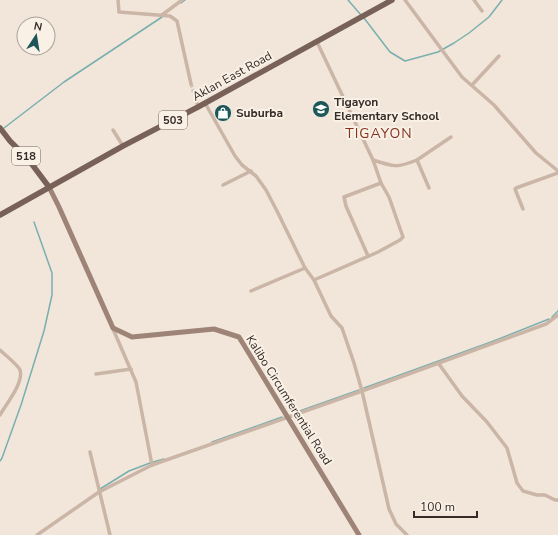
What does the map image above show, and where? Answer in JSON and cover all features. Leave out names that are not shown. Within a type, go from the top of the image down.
[{"type":"main road","name":"Aklan East Road","points":[[0,215],[123,146],[198,107],[392,0]]},
{"type":"main road","name":"518","points":[[0,128],[10,141],[28,159],[49,188],[113,328]]},
{"type":"main road","name":"Kalibo Circumferential Road","points":[[113,328],[132,337],[214,329],[239,337],[359,535]]},
{"type":"street","points":[[118,0],[119,12],[170,16],[177,21],[191,84]]},
{"type":"street","points":[[162,15],[182,0]]},
{"type":"street","points":[[406,0],[462,77],[494,105],[536,153],[548,165],[558,172]]},
{"type":"street","points":[[474,0],[482,11]]},
{"type":"street","points":[[314,280],[378,252],[403,237],[389,197],[381,183],[373,160],[317,42]]},
{"type":"street","points":[[472,85],[499,56]]},
{"type":"street","points":[[196,100],[198,107]]},
{"type":"street","points":[[205,103],[234,156],[242,165],[256,176],[278,210],[305,268],[314,280],[331,316],[344,332],[362,391],[389,510],[396,524],[407,535]]},
{"type":"street","points":[[113,130],[123,146]]},
{"type":"street","points":[[373,160],[396,166],[402,166],[418,160],[451,137]]},
{"type":"street","points":[[418,160],[429,188]]},
{"type":"street","points":[[223,185],[251,171]]},
{"type":"street","points":[[524,209],[515,189],[558,172]]},
{"type":"street","points":[[368,256],[346,206],[344,197],[381,183]]},
{"type":"street","points":[[251,292],[305,268]]},
{"type":"street","points":[[37,535],[99,492],[152,465],[439,364],[546,324],[558,316]]},
{"type":"street","points":[[113,328],[136,382],[152,465]]},
{"type":"street","points":[[0,350],[20,369],[20,374],[18,384],[0,415]]},
{"type":"street","points":[[439,364],[462,396],[507,448],[517,483],[522,491],[558,500]]},
{"type":"street","points":[[96,374],[130,369]]},
{"type":"street","points":[[90,452],[110,535]]},
{"type":"waterway","points":[[181,3],[185,0]]},
{"type":"waterway","points":[[348,0],[361,15]]},
{"type":"waterway","points":[[364,18],[390,52],[405,61],[438,52],[454,43],[489,17],[502,0]]},
{"type":"waterway","points":[[4,128],[64,82],[162,17]]},
{"type":"waterway","points":[[0,461],[21,405],[44,331],[52,295],[52,273],[34,222]]},
{"type":"waterway","points":[[552,317],[558,311]]},
{"type":"waterway","points":[[364,388],[491,342],[549,319]]},
{"type":"waterway","points":[[294,413],[359,390]]},
{"type":"waterway","points":[[212,442],[282,417]]},
{"type":"waterway","points":[[153,462],[164,459]]},
{"type":"waterway","points":[[100,489],[129,471],[150,463]]},
{"type":"tunnel","points":[[191,84],[196,100]]},
{"type":"place","name":"Tigayon Elementary School","points":[[321,109]]},
{"type":"place","name":"Suburba","points":[[223,113]]},
{"type":"district","name":"TIGAYON","points":[[379,133]]}]
